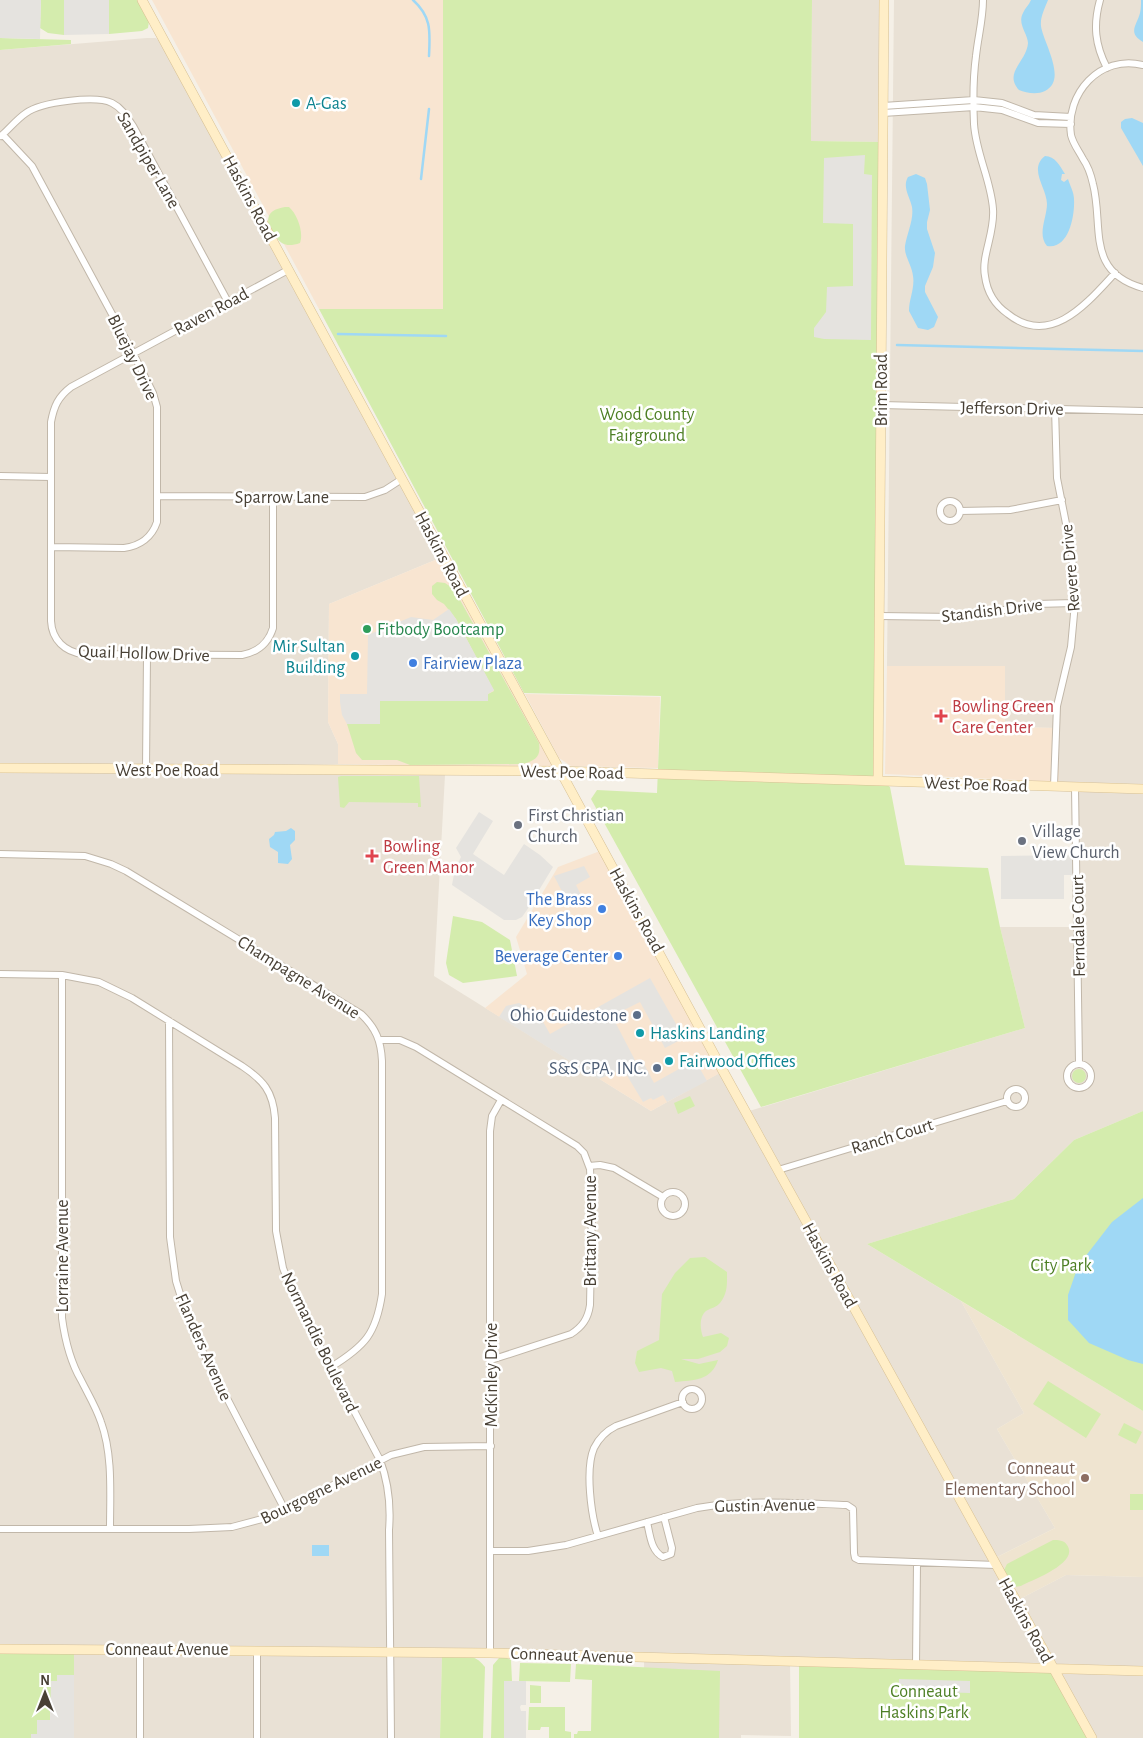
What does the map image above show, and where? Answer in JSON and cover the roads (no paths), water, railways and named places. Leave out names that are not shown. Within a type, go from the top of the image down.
[{"type":"main road","name":"Haskins Road","points":[[142,0],[778,1170],[1092,1738]]},
{"type":"main road","name":"Brim Road","points":[[878,780],[884,0]]},
{"type":"main road","name":"West Poe Road","points":[[0,768],[560,771],[1143,789]]},
{"type":"main road","name":"Conneaut Avenue","points":[[0,1649],[391,1651],[916,1664],[1143,1672]]},
{"type":"street","points":[[983,0],[976,56],[974,103],[976,144],[992,202],[993,224],[984,271],[987,288],[995,302],[1009,316],[1024,323],[1041,326],[1057,323],[1068,318],[1081,308],[1115,273]]},
{"type":"street","points":[[1100,0],[1095,33],[1107,68]]},
{"type":"street","points":[[1143,65],[1123,64],[1107,68],[1093,76],[1082,88],[1074,102],[1071,120],[1075,147],[1083,158],[1091,176],[1097,197],[1100,248],[1115,273],[1124,280],[1143,288]]},
{"type":"street","name":"Sandpiper Lane","points":[[1,136],[27,112],[52,103],[100,100],[112,103],[119,108],[133,126],[228,302]]},
{"type":"street","points":[[883,110],[974,103],[1002,103],[1034,115],[1071,120]]},
{"type":"street","name":"Bluejay Drive","points":[[1,136],[32,166],[133,353],[153,393],[157,407],[157,496],[155,527],[149,536],[140,543],[124,548],[51,547]]},
{"type":"street","name":"Raven Road","points":[[133,353],[288,270]]},
{"type":"street","name":"Quail Hollow Drive","points":[[133,353],[70,387],[60,396],[54,408],[51,422],[50,621],[58,642],[67,649],[83,654],[242,655],[256,651],[265,644],[273,628],[273,497]]},
{"type":"street","name":"Jefferson Drive","points":[[881,405],[1143,411]]},
{"type":"street","name":"Revere Drive","points":[[1054,786],[1055,722],[1071,647],[1075,602],[1072,554],[1056,462],[1056,408]]},
{"type":"street","points":[[0,476],[51,477]]},
{"type":"street","name":"Sparrow Lane","points":[[157,496],[365,497],[385,490],[402,479]]},
{"type":"street","points":[[960,512],[1010,510],[1062,500]]},
{"type":"street","name":"Standish Drive","points":[[879,616],[955,617],[977,615],[1036,604],[1075,602]]},
{"type":"street","points":[[146,770],[147,655]]},
{"type":"street","name":"Ferndale Court","points":[[1075,787],[1079,1064]]},
{"type":"street","name":"Champagne Avenue","points":[[0,854],[85,856],[112,864],[361,1014],[376,1031],[380,1040],[382,1061],[383,1277],[380,1310],[366,1340],[351,1355],[331,1367]]},
{"type":"street","name":"Normandie Boulevard","points":[[0,974],[62,975],[99,982],[132,998],[254,1074],[262,1082],[270,1095],[275,1118],[275,1213],[279,1251],[288,1284],[380,1460],[388,1484],[391,1504],[389,1530],[391,1738]]},
{"type":"street","name":"Lorraine Avenue","points":[[62,975],[62,1318],[72,1363],[96,1407],[106,1438],[109,1466],[110,1529]]},
{"type":"street","name":"Flanders Avenue","points":[[169,1021],[170,1237],[176,1281],[189,1323],[285,1510]]},
{"type":"street","name":"Brittany Avenue","points":[[380,1040],[395,1039],[406,1042],[576,1146],[584,1154],[589,1166],[592,1207],[590,1306],[586,1320],[577,1330],[566,1336],[491,1360]]},
{"type":"street","name":"McKinley Drive","points":[[490,1653],[490,1131],[492,1116],[501,1100]]},
{"type":"street","name":"Ranch Court","points":[[778,1170],[1007,1101]]},
{"type":"street","points":[[589,1166],[600,1165],[614,1168],[663,1197]]},
{"type":"street","points":[[598,1536],[594,1522],[591,1495],[591,1457],[598,1441],[606,1432],[616,1426],[683,1402]]},
{"type":"street","name":"Bourgogne Avenue","points":[[0,1529],[215,1529],[232,1527],[266,1518],[285,1510],[380,1460],[408,1450],[424,1447],[491,1446]]},
{"type":"street","name":"Gustin Avenue","points":[[491,1551],[544,1549],[698,1508],[735,1502],[846,1505],[853,1509],[855,1558],[867,1562],[996,1565]]},
{"type":"street","points":[[647,1522],[654,1550],[658,1555],[664,1557],[670,1554],[672,1548],[664,1517]]},
{"type":"street","points":[[916,1664],[917,1564]]},
{"type":"street","points":[[140,1649],[140,1738]]},
{"type":"street","points":[[256,1738],[257,1650]]},
{"type":"water","points":[[1031,0],[1048,0],[1042,16],[1041,26],[1054,70],[1052,86],[1045,91],[1035,93],[1019,90],[1014,78],[1017,67],[1027,49],[1028,40],[1021,17]]},
{"type":"water","points":[[1141,0],[1143,0],[1143,42],[1138,39],[1134,32],[1139,17]]},
{"type":"water","points":[[1132,118],[1143,123],[1143,166],[1121,128],[1121,122]]},
{"type":"water","points":[[1045,156],[1049,156],[1059,165],[1065,174],[1062,174],[1061,180],[1064,182],[1068,179],[1074,196],[1072,222],[1069,230],[1061,243],[1055,246],[1047,246],[1043,237],[1047,204],[1038,167],[1040,161]]},
{"type":"water","points":[[916,174],[925,178],[927,184],[930,210],[927,229],[935,253],[933,267],[925,286],[925,292],[938,317],[934,327],[928,330],[918,328],[909,311],[913,280],[905,246],[911,222],[912,207],[906,181],[908,177]]},
{"type":"water","points":[[291,828],[295,831],[295,840],[290,845],[292,859],[288,864],[278,863],[278,852],[270,847],[269,839],[275,832],[286,831]]},
{"type":"water","points":[[1143,1198],[1143,1364],[1128,1360],[1089,1343],[1068,1320],[1068,1295],[1078,1266],[1112,1222]]},
{"type":"water","points":[[312,1545],[329,1545],[329,1556],[312,1556]]},
{"type":"waterway","points":[[413,0],[427,19],[429,56]]},
{"type":"waterway","points":[[421,179],[429,109]]},
{"type":"waterway","points":[[338,334],[446,336]]},
{"type":"waterway","points":[[897,345],[1143,351]]},
{"type":"place","name":"A-Gas","points":[[296,103]]},
{"type":"place","name":"Fitbody Bootcamp","points":[[367,629]]},
{"type":"place","name":"Mir Sultan Building","points":[[355,656]]},
{"type":"place","name":"Fairview Plaza","points":[[413,663]]},
{"type":"place","name":"Bowling Green Care Center","points":[[941,716]]},
{"type":"place","name":"First Christian Church","points":[[518,825]]},
{"type":"place","name":"Village View Church","points":[[1022,841]]},
{"type":"place","name":"Bowling Green Manor","points":[[372,856]]},
{"type":"place","name":"The Brass Key Shop","points":[[602,909]]},
{"type":"place","name":"Beverage Center","points":[[618,956]]},
{"type":"place","name":"Ohio Guidestone","points":[[637,1015]]},
{"type":"place","name":"Haskins Landing","points":[[640,1033]]},
{"type":"place","name":"Fairwood Offices","points":[[669,1061]]},
{"type":"place","name":"S&S CPA, INC.","points":[[657,1068]]},
{"type":"place","name":"Conneaut Elementary School","points":[[1085,1478]]},
{"type":"park label","name":"Wood County Fairground","points":[[647,424]]},
{"type":"park label","name":"City Park","points":[[1061,1265]]},
{"type":"park label","name":"Conneaut Haskins Park","points":[[924,1701]]}]
